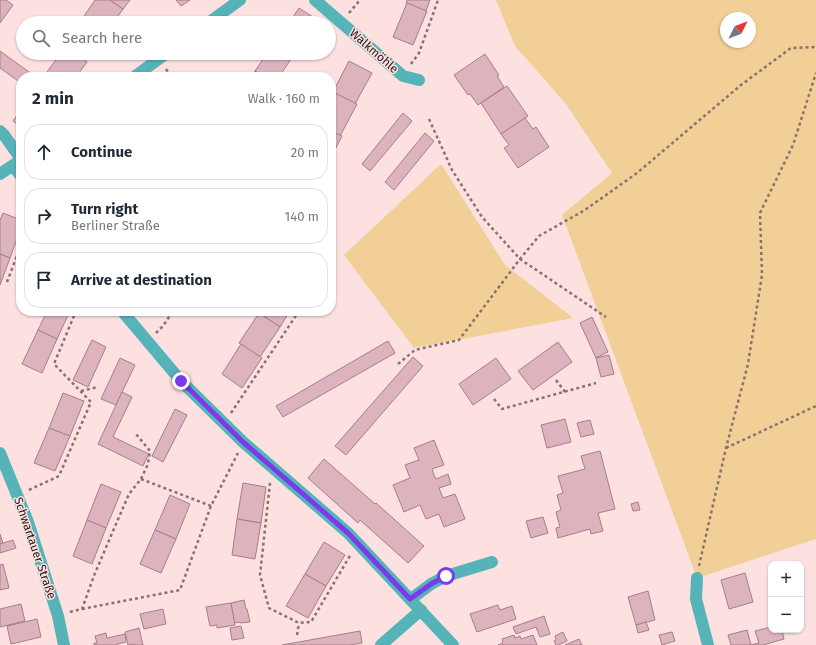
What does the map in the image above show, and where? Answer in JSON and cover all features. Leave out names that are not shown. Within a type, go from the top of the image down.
[{"type":"street","points":[[218,16],[240,0]]},
{"type":"street","name":"Walkmöhle","points":[[315,0],[334,16]]},
{"type":"street","name":"Walkmöhle","points":[[336,18],[403,76],[419,80]]},
{"type":"street","points":[[141,72],[157,60]]},
{"type":"street","points":[[0,131],[4,135],[16,157]]},
{"type":"street","points":[[0,174],[16,162]]},
{"type":"street","points":[[126,316],[181,381],[243,442],[348,533],[453,645]]},
{"type":"street","name":"Schwartauer Straße","points":[[0,453],[28,522],[58,616],[64,645]]},
{"type":"street","points":[[410,599],[431,584],[446,576],[492,562]]},
{"type":"street","points":[[696,578],[696,599],[708,645]]},
{"type":"street","points":[[381,645],[421,610]]},
{"type":"path","points":[[403,76],[419,53],[438,0]]},
{"type":"path","points":[[398,364],[415,350],[459,340],[539,236],[585,210],[637,173],[741,86],[791,48],[816,47]]},
{"type":"path","points":[[696,578],[726,448],[748,364],[762,275],[760,213],[793,145],[816,73]]},
{"type":"path","points":[[429,119],[452,170],[482,217],[520,259],[606,317]]},
{"type":"path","points":[[7,282],[16,258]]},
{"type":"path","points":[[18,495],[59,476],[91,402],[54,364],[74,316]]},
{"type":"path","points":[[147,342],[163,326],[170,316]]},
{"type":"path","points":[[224,424],[296,316]]},
{"type":"path","points":[[556,380],[565,392]]},
{"type":"path","points":[[494,399],[502,409],[596,383]]},
{"type":"path","points":[[80,391],[98,388]]},
{"type":"path","points":[[726,448],[816,406]]},
{"type":"path","points":[[82,609],[95,573],[129,494],[141,479],[148,464],[150,451],[136,434]]},
{"type":"path","points":[[58,616],[82,609],[180,590],[211,506],[243,442]]},
{"type":"path","points":[[272,466],[260,575],[269,608],[299,623],[311,622],[358,543]]},
{"type":"path","points":[[141,479],[211,506]]},
{"type":"path","points":[[297,635],[299,623]]},
{"type":"shaded area","points":[[496,0],[816,0],[816,539],[697,578],[562,215],[612,173],[566,104],[515,46]]},
{"type":"shaded area","points":[[441,164],[505,265],[573,318],[414,348],[344,255]]},
{"type":"building","points":[[0,0],[6,0],[13,5],[0,23]]},
{"type":"building","points":[[95,0],[110,0],[123,9],[118,16],[84,16]]},
{"type":"building","points":[[110,0],[130,0],[123,9]]},
{"type":"building","points":[[176,0],[190,0],[181,6]]},
{"type":"building","points":[[407,0],[430,0],[426,11],[406,3]]},
{"type":"building","points":[[407,3],[427,11],[413,45],[393,37]]},
{"type":"building","points":[[299,8],[311,16],[294,16]]},
{"type":"building","points":[[0,51],[29,72],[16,72],[16,79],[0,68]]},
{"type":"building","points":[[485,54],[499,75],[497,76],[504,87],[478,105],[470,94],[468,95],[454,75]]},
{"type":"building","points":[[56,60],[84,60],[87,62],[80,72],[47,72]]},
{"type":"building","points":[[262,60],[290,60],[282,72],[255,71]]},
{"type":"building","points":[[349,61],[372,73],[355,104],[336,94],[336,86]]},
{"type":"building","points":[[507,86],[528,116],[501,134],[481,103]]},
{"type":"building","points":[[336,94],[357,104],[340,136],[336,134]]},
{"type":"building","points":[[403,113],[412,121],[370,171],[362,164]]},
{"type":"building","points":[[525,118],[533,129],[536,127],[549,147],[518,168],[504,148],[509,145],[501,134]]},
{"type":"building","points":[[336,133],[342,136],[336,147]]},
{"type":"building","points":[[425,133],[434,141],[394,190],[385,182]]},
{"type":"building","points":[[3,213],[16,218],[16,242],[10,258],[0,254],[0,220]]},
{"type":"building","points":[[0,254],[10,258],[0,285]]},
{"type":"building","points":[[45,316],[68,316],[57,339],[38,330]]},
{"type":"building","points":[[257,316],[264,316],[280,327],[260,357],[239,343]]},
{"type":"building","points":[[264,316],[287,316],[280,327]]},
{"type":"building","points":[[592,317],[608,352],[596,358],[580,323]]},
{"type":"building","points":[[38,330],[57,339],[42,373],[22,364]]},
{"type":"building","points":[[92,340],[106,347],[88,387],[73,380]]},
{"type":"building","points":[[388,341],[395,353],[283,417],[276,406]]},
{"type":"building","points":[[558,342],[572,362],[533,390],[518,371]]},
{"type":"building","points":[[241,344],[262,358],[242,388],[222,374]]},
{"type":"building","points":[[609,355],[614,374],[601,377],[596,358]]},
{"type":"building","points":[[413,357],[423,366],[346,455],[335,446]]},
{"type":"building","points":[[120,358],[135,365],[116,405],[101,399]]},
{"type":"building","points":[[496,358],[511,379],[473,405],[459,384]]},
{"type":"building","points":[[122,392],[132,397],[113,437],[149,454],[143,466],[98,444]]},
{"type":"building","points":[[63,393],[84,401],[70,436],[49,428]]},
{"type":"building","points":[[175,409],[187,415],[163,462],[152,456]]},
{"type":"building","points":[[565,419],[571,442],[547,448],[541,425]]},
{"type":"building","points":[[590,420],[594,434],[581,437],[577,423]]},
{"type":"building","points":[[49,428],[70,436],[55,471],[34,463]]},
{"type":"building","points":[[434,440],[444,465],[432,469],[434,475],[436,479],[448,474],[451,484],[439,488],[443,498],[455,494],[465,519],[444,527],[439,514],[426,519],[420,505],[404,512],[393,485],[410,478],[405,465],[419,460],[414,448]]},
{"type":"building","points":[[600,451],[615,509],[598,513],[603,531],[591,534],[590,529],[558,538],[556,528],[560,527],[556,512],[561,510],[557,495],[563,493],[558,476],[585,469],[581,456]]},
{"type":"building","points":[[324,459],[424,546],[408,563],[360,520],[358,523],[308,478]]},
{"type":"building","points":[[243,483],[266,487],[261,523],[237,519]]},
{"type":"building","points":[[101,484],[121,492],[106,528],[87,520]]},
{"type":"building","points":[[170,495],[190,504],[176,539],[155,530]]},
{"type":"building","points":[[638,502],[640,510],[633,511],[631,504]]},
{"type":"building","points":[[543,517],[548,533],[531,538],[526,521]]},
{"type":"building","points":[[237,519],[261,523],[255,559],[232,555]]},
{"type":"building","points":[[87,520],[106,528],[92,564],[73,556]]},
{"type":"building","points":[[155,530],[176,539],[161,573],[140,564]]},
{"type":"building","points":[[0,534],[3,543],[0,544]]},
{"type":"building","points":[[13,540],[16,548],[0,553],[0,544]]},
{"type":"building","points":[[324,542],[345,555],[326,586],[305,574]]},
{"type":"building","points":[[3,564],[9,588],[0,590],[0,565]]},
{"type":"building","points":[[745,573],[753,602],[729,609],[721,580]]},
{"type":"building","points":[[305,574],[326,586],[308,618],[286,606]]},
{"type":"building","points":[[648,591],[655,620],[636,625],[628,597]]},
{"type":"building","points":[[244,600],[250,622],[234,623],[231,603]]},
{"type":"building","points":[[231,603],[235,625],[217,628],[217,625],[210,626],[206,607]]},
{"type":"building","points":[[21,604],[25,621],[0,627],[0,609]]},
{"type":"building","points":[[498,605],[500,610],[512,606],[516,619],[477,632],[470,614]]},
{"type":"building","points":[[163,609],[166,624],[144,629],[140,614]]},
{"type":"building","points":[[544,616],[550,634],[540,637],[536,627],[516,634],[513,627]]},
{"type":"building","points":[[37,619],[41,637],[11,644],[7,626]]},
{"type":"building","points":[[646,622],[649,630],[638,633],[636,625]]},
{"type":"building","points":[[241,626],[244,638],[232,640],[230,628]]},
{"type":"building","points":[[139,628],[143,645],[128,645],[125,632]]},
{"type":"building","points":[[768,628],[768,633],[783,633],[784,639],[763,645],[751,645],[759,643],[755,631]]},
{"type":"building","points":[[747,630],[751,645],[731,645],[728,635]]},
{"type":"building","points":[[360,631],[362,643],[350,645],[282,645]]},
{"type":"building","points":[[563,632],[567,641],[556,645],[554,641],[556,640],[555,636]]},
{"type":"building","points":[[672,632],[675,641],[662,645],[659,635]]},
{"type":"building","points":[[106,633],[107,638],[125,634],[126,642],[117,645],[94,645],[94,643],[97,643],[95,636]]},
{"type":"building","points":[[514,635],[515,638],[520,636],[521,639],[533,635],[537,645],[498,645],[503,643],[502,639]]},
{"type":"building","points":[[579,639],[582,645],[565,645]]},
{"type":"route","points":[[181,381],[243,442],[348,533],[410,599],[431,584],[446,576]]}]
